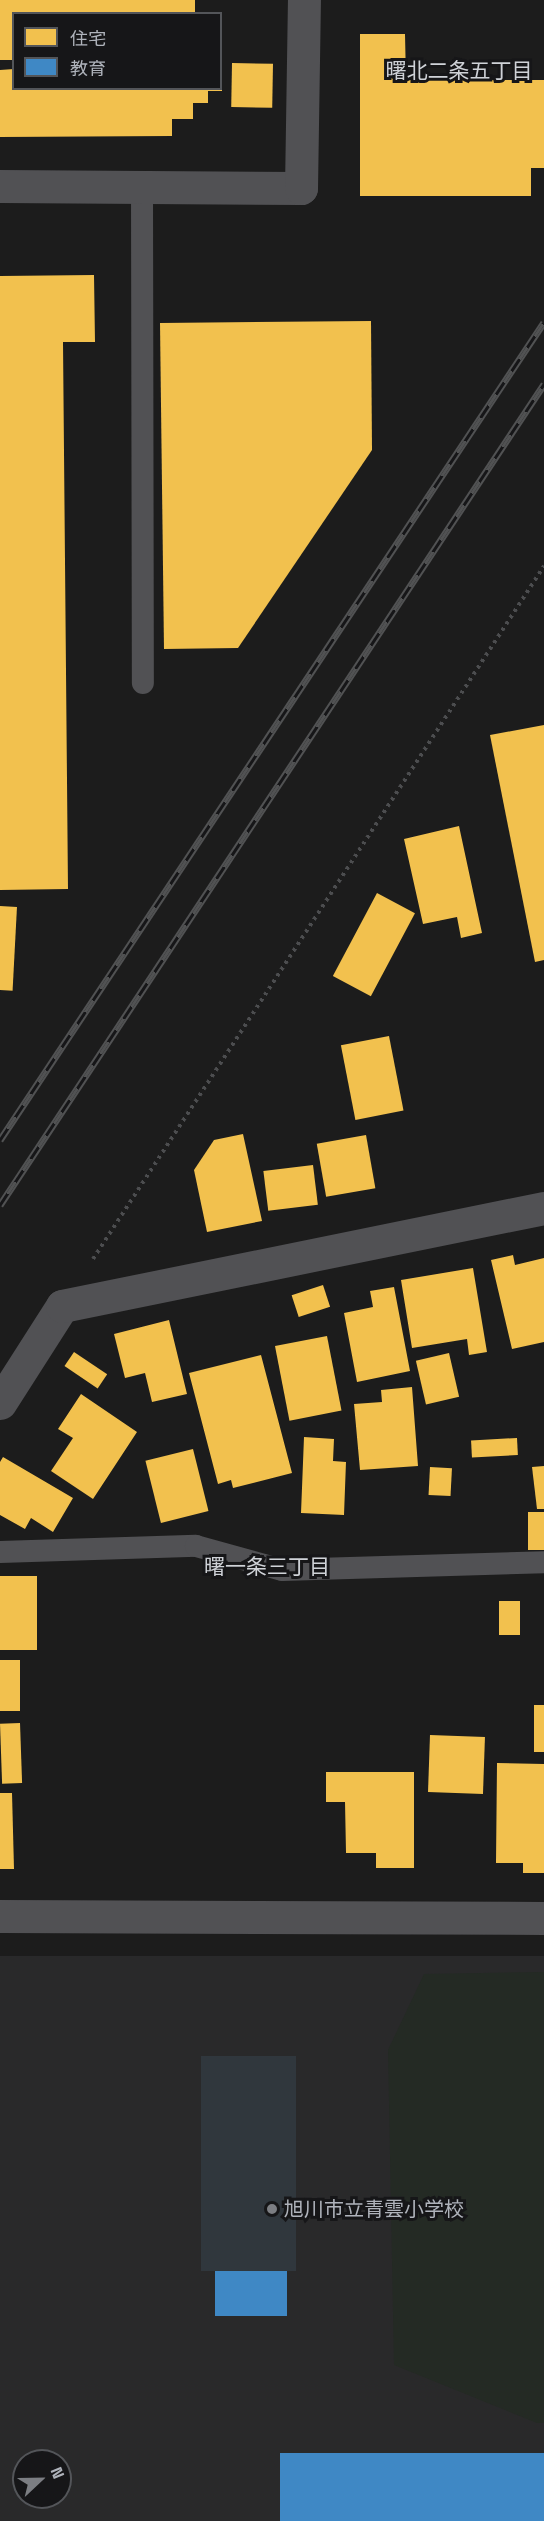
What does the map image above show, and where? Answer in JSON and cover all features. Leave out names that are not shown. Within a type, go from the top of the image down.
[{"type":"street","points":[[0,186],[301,188],[304,0]]},
{"type":"street","points":[[0,1403],[62,1306],[544,1208]]},
{"type":"street","points":[[0,1916],[544,1918]]},
{"type":"lane","points":[[142,187],[143,683]]},
{"type":"lane","points":[[0,1552],[196,1546],[282,1570],[544,1562]]},
{"type":"path","points":[[62,1306],[544,566]]},
{"type":"shaded area","name":"旭川市立青雲小学校","points":[[0,1956],[544,1956],[544,2521],[0,2521]]},
{"type":"shaded area","points":[[544,1972],[544,2423],[537,2423],[394,2365],[388,2050],[424,1974]]},
{"type":"shaded area","points":[[201,2056],[296,2056],[296,2271],[201,2271]]},
{"type":"building: 住宅","points":[[0,0],[195,0],[195,12],[12,12],[12,60],[0,60]]},
{"type":"building: 住宅","points":[[360,34],[405,34],[406,80],[544,80],[544,168],[531,168],[531,196],[360,196]]},
{"type":"building: 住宅","points":[[232,63],[273,64],[272,108],[231,107]]},
{"type":"building: 住宅","points":[[12,69],[12,90],[222,91],[208,91],[208,103],[193,103],[193,119],[172,119],[172,136],[0,137],[0,70]]},
{"type":"building: 住宅","points":[[94,275],[95,342],[63,342],[68,889],[0,890],[0,276]]},
{"type":"building: 住宅","points":[[371,321],[372,450],[238,648],[164,649],[160,323]]},
{"type":"building: 住宅","points":[[544,725],[544,960],[535,962],[490,735]]},
{"type":"building: 住宅","points":[[459,826],[482,933],[461,938],[457,917],[423,924],[404,839]]},
{"type":"building: 住宅","points":[[377,893],[415,913],[371,996],[333,976]]},
{"type":"building: 住宅","points":[[0,906],[17,907],[13,991],[0,990]]},
{"type":"building: 住宅","points":[[389,1036],[404,1111],[355,1120],[341,1045]]},
{"type":"building: 住宅","points":[[243,1134],[262,1221],[207,1232],[194,1170],[214,1140]]},
{"type":"building: 住宅","points":[[366,1135],[375,1188],[326,1197],[317,1144]]},
{"type":"building: 住宅","points":[[313,1165],[318,1205],[268,1211],[263,1171]]},
{"type":"building: 住宅","points":[[513,1255],[515,1265],[544,1258],[544,1342],[512,1349],[491,1260]]},
{"type":"building: 住宅","points":[[473,1268],[487,1352],[469,1355],[467,1339],[412,1348],[401,1280]]},
{"type":"building: 住宅","points":[[323,1285],[330,1307],[299,1317],[292,1295]]},
{"type":"building: 住宅","points":[[394,1287],[410,1371],[357,1382],[344,1313],[373,1307],[370,1291]]},
{"type":"building: 住宅","points":[[169,1320],[187,1394],[152,1402],[145,1373],[125,1378],[114,1334]]},
{"type":"building: 住宅","points":[[327,1336],[342,1411],[289,1421],[275,1346]]},
{"type":"building: 住宅","points":[[74,1352],[107,1374],[98,1388],[64,1366]]},
{"type":"building: 住宅","points":[[449,1353],[459,1397],[426,1404],[416,1361]]},
{"type":"building: 住宅","points":[[261,1355],[292,1473],[233,1488],[231,1480],[218,1484],[189,1373]]},
{"type":"building: 住宅","points":[[412,1387],[418,1466],[360,1470],[354,1404],[382,1402],[381,1390]]},
{"type":"building: 住宅","points":[[81,1394],[137,1432],[93,1499],[51,1471],[73,1438],[58,1429]]},
{"type":"building: 住宅","points":[[304,1437],[334,1439],[333,1461],[346,1462],[344,1515],[301,1513]]},
{"type":"building: 住宅","points":[[517,1438],[518,1455],[472,1457],[471,1440]]},
{"type":"building: 住宅","points":[[193,1449],[208,1511],[161,1523],[145,1461]]},
{"type":"building: 住宅","points":[[3,1457],[73,1498],[53,1532],[31,1518],[25,1529],[0,1515],[0,1462]]},
{"type":"building: 住宅","points":[[544,1466],[544,1509],[537,1509],[532,1467]]},
{"type":"building: 住宅","points":[[430,1467],[452,1468],[451,1496],[429,1495]]},
{"type":"building: 住宅","points":[[528,1512],[544,1512],[544,1550],[528,1550]]},
{"type":"building: 住宅","points":[[0,1576],[37,1576],[37,1650],[0,1650]]},
{"type":"building: 住宅","points":[[499,1601],[520,1601],[520,1635],[499,1635]]},
{"type":"building: 住宅","points":[[0,1660],[20,1660],[20,1711],[0,1711]]},
{"type":"building: 住宅","points":[[534,1705],[544,1705],[544,1752],[534,1752]]},
{"type":"building: 住宅","points":[[20,1723],[22,1783],[2,1784],[0,1724]]},
{"type":"building: 住宅","points":[[430,1735],[485,1737],[483,1794],[428,1792]]},
{"type":"building: 住宅","points":[[497,1763],[544,1764],[544,1873],[523,1873],[523,1863],[496,1863]]},
{"type":"building: 住宅","points":[[326,1772],[414,1772],[414,1868],[376,1868],[376,1853],[346,1853],[345,1802],[326,1802]]},
{"type":"building: 住宅","points":[[0,1793],[12,1793],[14,1869],[0,1869]]},
{"type":"building: 教育","points":[[215,2271],[287,2271],[287,2316],[215,2316]]},
{"type":"building: 教育","points":[[280,2453],[544,2453],[544,2521],[280,2521]]},
{"type":"railway","points":[[0,1140],[544,322]]},
{"type":"railway","points":[[0,1205],[544,384]]},
{"type":"place","name":"旭川市立青雲小学校","points":[[272,2209]]},
{"type":"district","name":"曙北二条五丁目","points":[[459,71]]},
{"type":"district","name":"曙一条三丁目","points":[[267,1567]]}]
